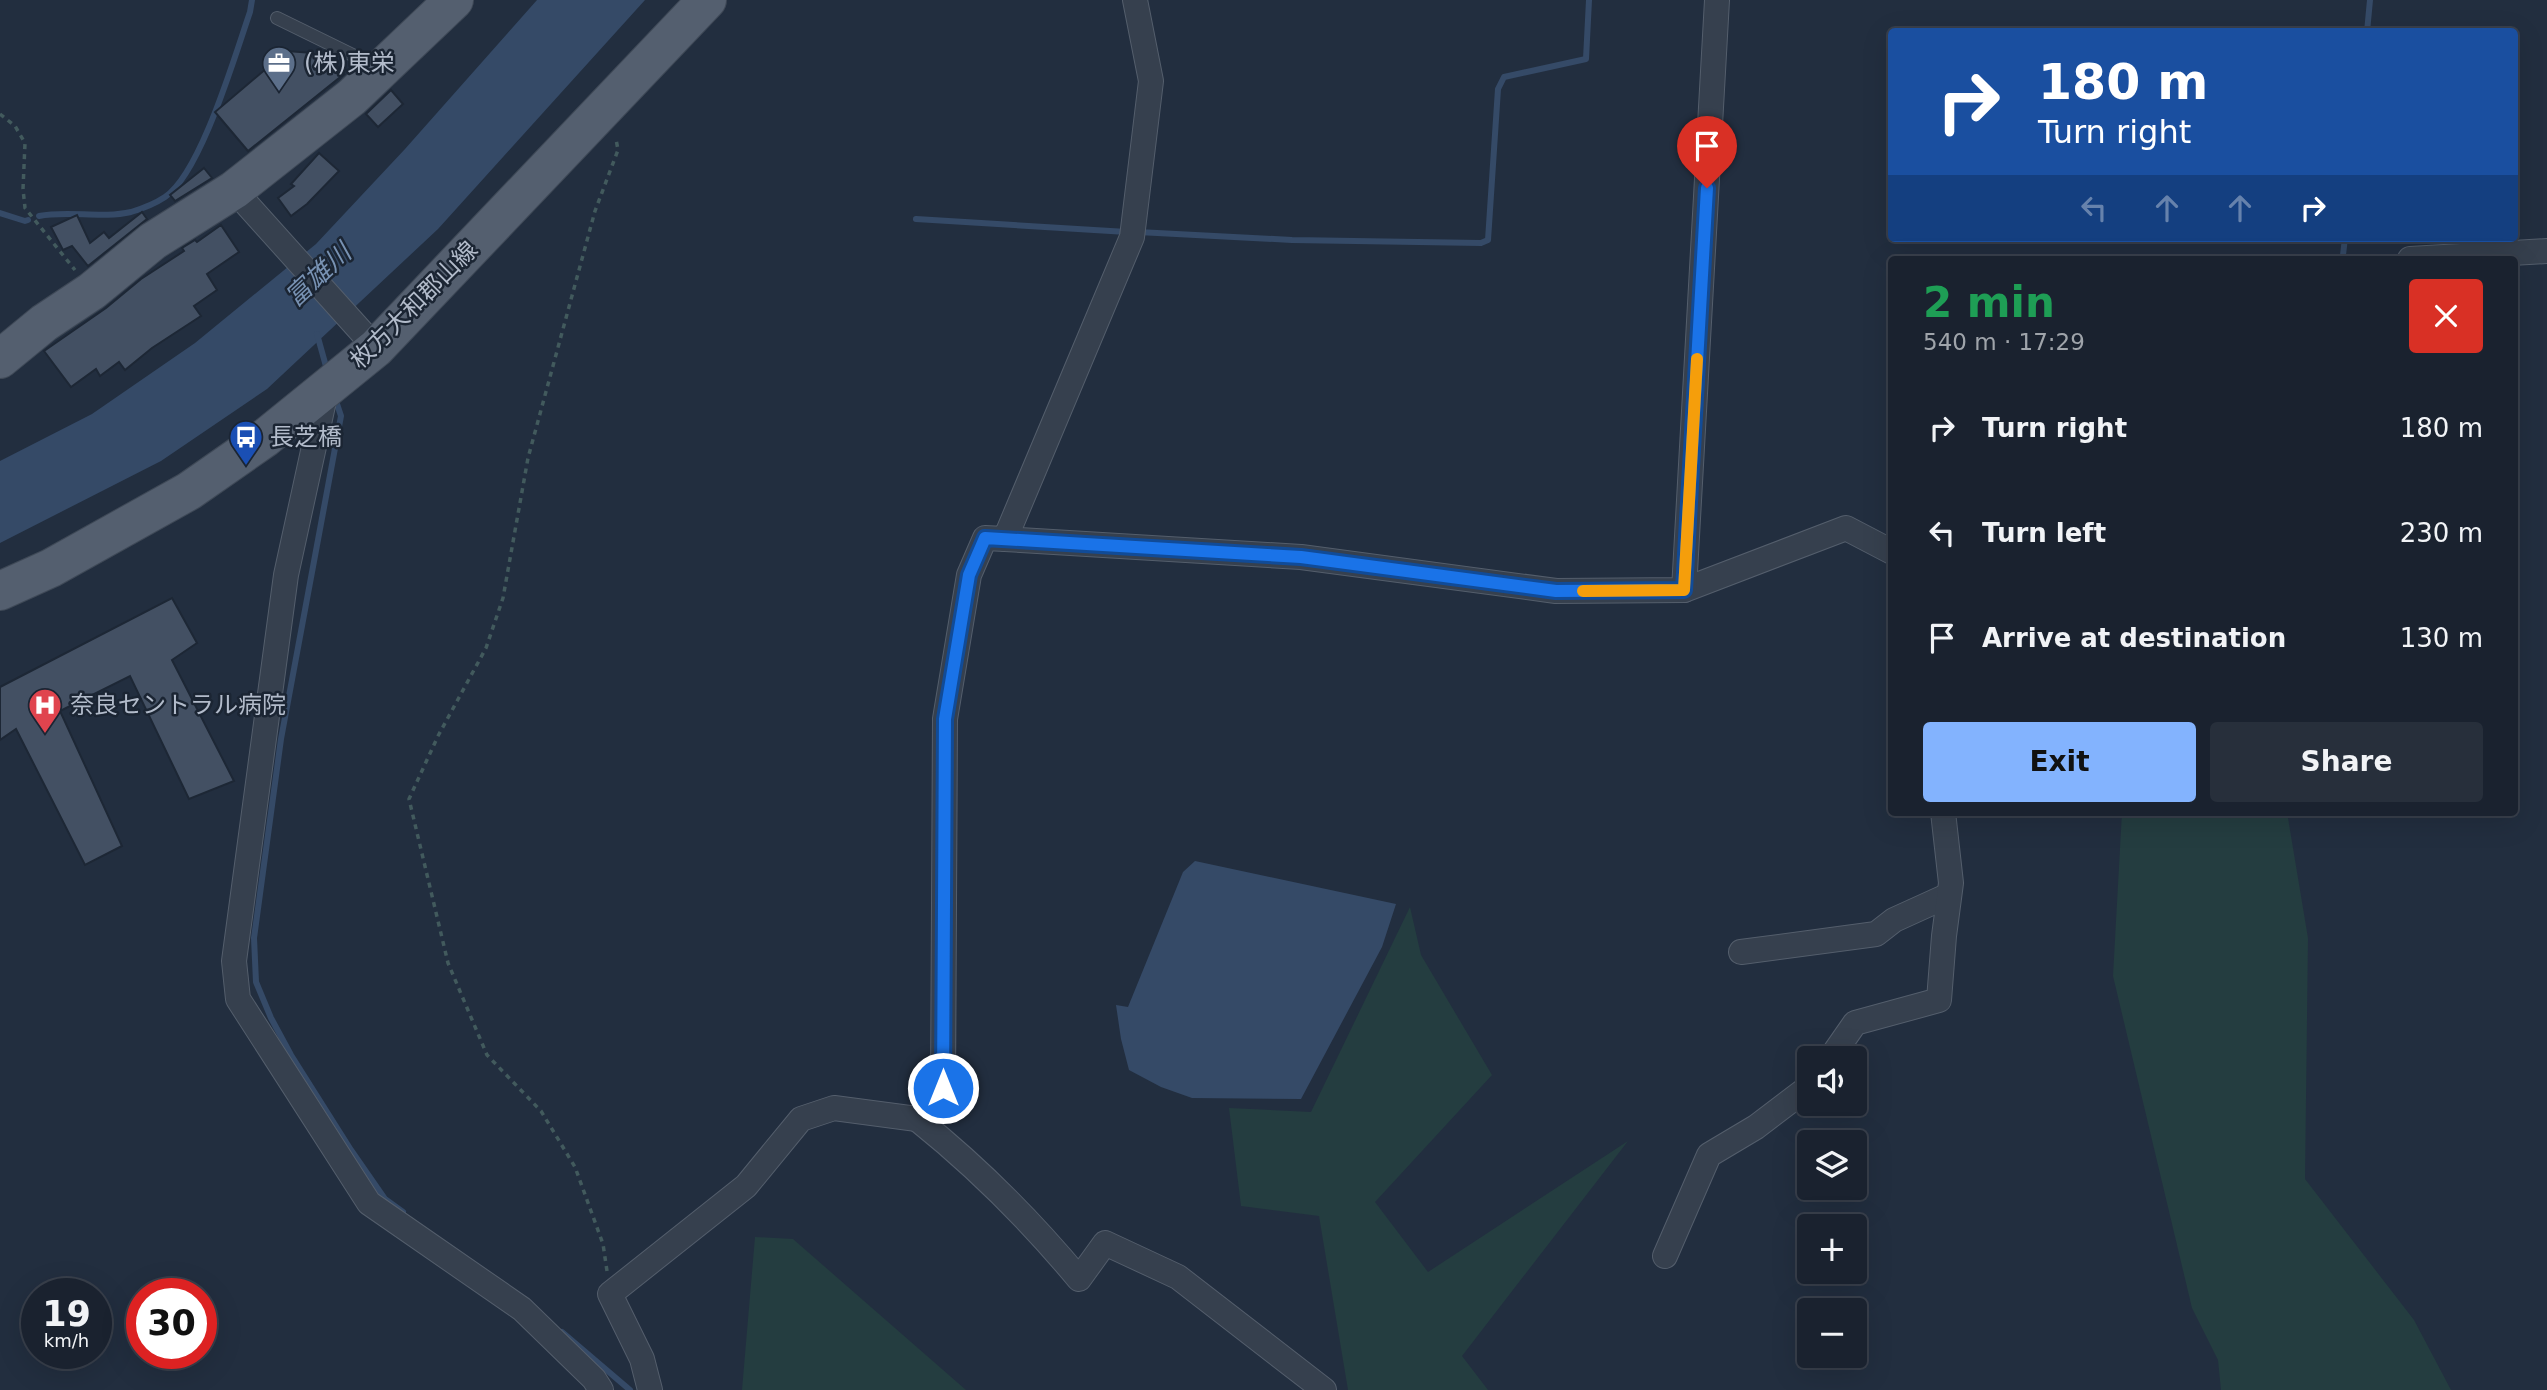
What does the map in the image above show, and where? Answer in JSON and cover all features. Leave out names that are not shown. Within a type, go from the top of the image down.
[{"type":"main road","points":[[0,359],[44,323],[92,291],[153,241],[234,190],[352,97],[454,0]]},
{"type":"main road","name":"枚方大和郡山線","points":[[0,592],[51,568],[190,491],[265,438],[327,387],[370,340],[597,116],[707,0]]},
{"type":"street","points":[[1005,539],[1132,237],[1151,81],[1135,0]]},
{"type":"street","points":[[1684,590],[1717,0]]},
{"type":"street","points":[[234,190],[370,340]]},
{"type":"street","points":[[2461,256],[2547,251]]},
{"type":"street","points":[[327,387],[285,588],[234,961],[238,999],[369,1203],[522,1309],[594,1379],[601,1390]]},
{"type":"street","points":[[917,1119],[943,1088],[945,719],[969,575],[985,538],[1301,557],[1556,591],[1684,590],[1846,528],[1888,550]]},
{"type":"street","points":[[1838,1046],[1855,1023],[1939,1000],[1951,883],[1943,816]]},
{"type":"street","points":[[1741,952],[1876,934],[1894,920],[1949,895]]},
{"type":"street","points":[[1665,1256],[1709,1155],[1756,1127],[1797,1096]]},
{"type":"street","points":[[650,1390],[642,1359],[610,1293],[746,1186],[801,1119],[834,1108],[917,1119],[981,1173],[1047,1241],[1079,1279],[1105,1243],[1178,1277],[1324,1390]]},
{"type":"lane","points":[[277,18],[381,69]]},
{"type":"path","points":[[0,114],[15,126],[25,143],[25,208],[92,291]]},
{"type":"path","points":[[597,116],[617,139],[618,149],[591,224],[528,458],[503,598],[486,648],[409,799],[449,963],[487,1055],[541,1111],[575,1167],[603,1244],[610,1293]]},
{"type":"green space","points":[[2122,816],[2288,816],[2308,938],[2305,1179],[2414,1320],[2451,1390],[2221,1390],[2218,1360],[2192,1308],[2113,976]]},
{"type":"green space","points":[[1410,907],[1421,955],[1492,1075],[1375,1202],[1428,1272],[1628,1141],[1462,1356],[1488,1390],[1348,1390],[1319,1216],[1241,1206],[1229,1108],[1311,1112]]},
{"type":"green space","points":[[755,1237],[793,1239],[966,1390],[742,1390]]},
{"type":"water","name":"富雄川","points":[[537,0],[645,0],[438,229],[267,389],[161,461],[0,543],[0,461],[92,414],[195,343],[316,244],[405,149]]},
{"type":"water","points":[[1195,861],[1396,904],[1382,947],[1301,1099],[1192,1098],[1161,1087],[1129,1070],[1116,1005],[1128,1007],[1183,872]]},
{"type":"building","name":"(株)東栄","points":[[287,51],[313,53],[320,62],[328,55],[344,74],[248,151],[215,112]]},
{"type":"building","points":[[391,90],[403,104],[378,127],[366,114]]},
{"type":"building","points":[[319,153],[339,171],[307,204],[291,216],[278,198],[294,186],[291,184]]},
{"type":"building","points":[[204,168],[212,178],[175,201],[170,195]]},
{"type":"building","points":[[142,212],[147,219],[88,266],[72,246],[63,250],[51,227],[77,215],[90,243],[104,232],[109,238]]},
{"type":"building","points":[[221,225],[239,252],[207,274],[217,290],[194,306],[201,316],[152,348],[125,370],[119,362],[100,376],[96,369],[71,387],[44,351],[106,308],[141,279],[184,251],[182,248],[195,240],[197,242]]},
{"type":"building","name":"奈良セントラル病院","points":[[172,598],[197,643],[172,660],[234,781],[189,799],[130,676],[60,711],[122,846],[85,865],[16,729],[0,740],[0,687]]},
{"type":"waterway","points":[[39,216],[131,212],[165,197],[178,184],[204,139],[215,112],[252,0]]},
{"type":"waterway","points":[[1138,232],[1292,240],[1481,243],[1488,240],[1498,89],[1504,77],[1586,59],[1589,0]]},
{"type":"waterway","points":[[2367,28],[2370,0]]},
{"type":"waterway","points":[[0,213],[28,220]]},
{"type":"waterway","points":[[916,219],[1127,232]]},
{"type":"waterway","points":[[2343,255],[2345,242]]},
{"type":"waterway","points":[[317,334],[327,370]]},
{"type":"waterway","points":[[335,398],[341,416],[281,739],[254,938],[256,982],[291,1055],[351,1150],[385,1199],[403,1212]]},
{"type":"waterway","points":[[562,1332],[630,1390]]},
{"type":"slow traffic","points":[[1583,591],[1684,590],[1697,359]]},
{"type":"place","name":"(株)東栄","points":[[279,93]]},
{"type":"place","name":"長芝橋","points":[[246,467]]},
{"type":"place","name":"奈良セントラル病院","points":[[45,735]]},
{"type":"route","points":[[943,1088],[945,719],[969,575],[985,538],[1301,557],[1556,591],[1684,590],[1707,188]]}]
